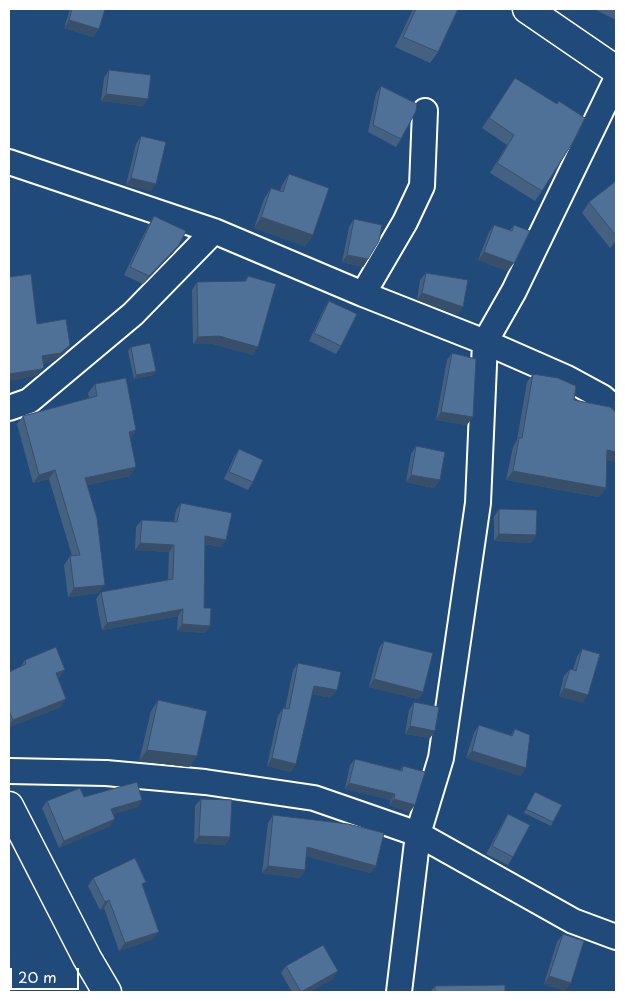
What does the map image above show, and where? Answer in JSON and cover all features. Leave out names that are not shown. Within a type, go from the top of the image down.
[{"type":"main road","points":[[527,9],[616,70]]},
{"type":"main road","points":[[9,806],[87,958],[107,992]]},
{"type":"street","points":[[399,992],[418,834],[441,758],[478,503],[485,342],[514,291],[616,80]]},
{"type":"street","points":[[363,294],[405,222],[422,186],[425,111]]},
{"type":"street","points":[[9,162],[214,231],[363,294],[485,342],[567,378],[602,397],[616,409]]},
{"type":"street","points":[[9,408],[29,401],[132,314],[214,231]]},
{"type":"street","points":[[9,771],[106,773],[205,782],[314,798],[418,834],[573,921],[616,937]]},
{"type":"building","points":[[72,9],[105,9],[99,29],[69,20]]},
{"type":"building","points":[[416,9],[458,9],[438,52],[403,37]]},
{"type":"building","points":[[109,70],[151,75],[148,99],[106,94]]},
{"type":"building","points":[[515,78],[557,104],[559,101],[585,118],[573,142],[542,191],[497,163],[514,135],[489,118]]},
{"type":"building","points":[[381,86],[417,104],[416,111],[401,139],[373,125]]},
{"type":"building","points":[[141,136],[166,142],[156,184],[131,178]]},
{"type":"building","points":[[289,174],[329,188],[313,235],[261,217],[271,188],[283,192]]},
{"type":"building","points":[[616,181],[616,236],[589,202]]},
{"type":"building","points":[[154,216],[186,231],[179,245],[149,276],[130,267]]},
{"type":"building","points":[[354,219],[382,225],[379,241],[368,259],[347,255]]},
{"type":"building","points":[[494,225],[512,231],[514,225],[530,231],[514,263],[484,252]]},
{"type":"building","points":[[426,273],[468,280],[463,307],[422,293]]},
{"type":"building","points":[[31,274],[37,324],[66,319],[70,345],[61,353],[42,356],[44,367],[42,369],[9,374],[9,277]]},
{"type":"building","points":[[248,276],[276,284],[258,347],[219,336],[198,337],[197,282],[246,281]]},
{"type":"building","points":[[329,301],[357,314],[341,346],[314,333]]},
{"type":"building","points":[[150,343],[156,371],[136,375],[131,347]]},
{"type":"building","points":[[452,353],[476,359],[473,417],[441,412]]},
{"type":"building","points":[[533,374],[558,378],[576,386],[574,400],[610,407],[616,412],[616,452],[607,450],[606,488],[513,471],[519,438],[522,438]]},
{"type":"building","points":[[126,378],[136,430],[129,432],[136,467],[85,478],[97,518],[105,585],[74,588],[70,556],[80,555],[55,470],[39,475],[23,416],[97,396],[95,384]]},
{"type":"building","points":[[416,446],[445,452],[440,480],[411,475]]},
{"type":"building","points":[[239,449],[263,460],[253,482],[229,472]]},
{"type":"building","points":[[181,503],[232,513],[226,540],[205,536],[204,608],[211,608],[210,626],[182,624],[183,609],[107,623],[101,592],[173,579],[174,545],[140,543],[142,520],[177,522]]},
{"type":"building","points":[[499,509],[537,510],[536,535],[499,534]]},
{"type":"building","points":[[384,641],[433,653],[423,692],[374,679]]},
{"type":"building","points":[[56,647],[65,670],[56,673],[66,699],[13,720],[9,711],[9,672],[26,664],[25,660]]},
{"type":"building","points":[[582,649],[600,654],[588,695],[564,688],[570,669],[576,671]]},
{"type":"building","points":[[298,663],[341,672],[337,690],[314,686],[296,764],[272,758],[283,708],[289,709]]},
{"type":"building","points":[[158,700],[207,711],[197,756],[147,750]]},
{"type":"building","points":[[414,702],[439,707],[435,731],[410,726]]},
{"type":"building","points":[[479,725],[512,736],[515,729],[530,735],[526,768],[472,751]]},
{"type":"building","points":[[355,759],[402,771],[403,766],[425,772],[415,805],[394,799],[395,794],[349,783]]},
{"type":"building","points":[[137,782],[142,800],[111,809],[115,819],[64,841],[47,801],[80,788],[84,797]]},
{"type":"building","points":[[535,792],[562,805],[553,822],[526,809]]},
{"type":"building","points":[[201,799],[232,800],[230,837],[199,836]]},
{"type":"building","points":[[508,814],[530,825],[513,857],[492,846]]},
{"type":"building","points":[[273,815],[348,824],[384,833],[376,866],[307,847],[305,870],[268,866]]},
{"type":"building","points":[[135,858],[146,882],[142,884],[159,932],[125,943],[109,900],[105,902],[93,878]]},
{"type":"building","points":[[563,934],[584,941],[571,983],[549,976]]},
{"type":"building","points":[[323,945],[338,971],[301,992],[286,966]]},
{"type":"building","points":[[505,985],[505,992],[435,992],[435,986]]}]
